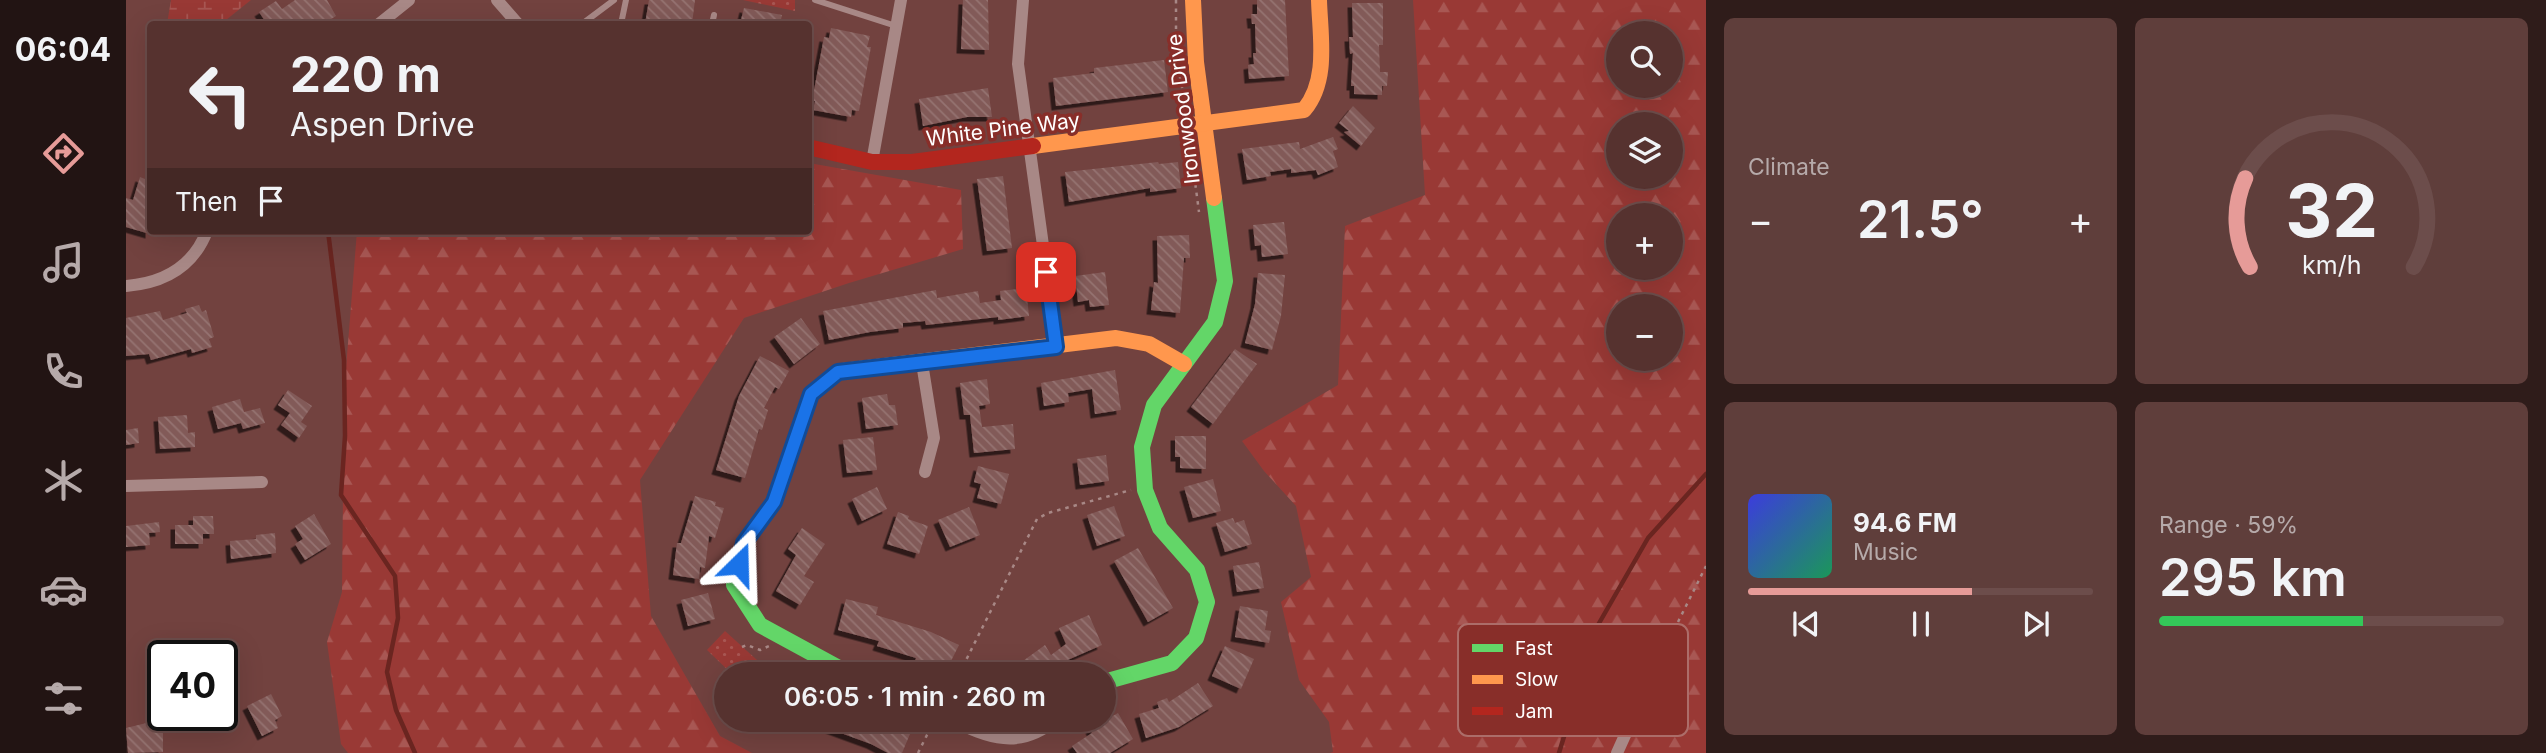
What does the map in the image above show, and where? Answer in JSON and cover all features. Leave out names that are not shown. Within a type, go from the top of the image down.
[{"type":"street","points":[[383,21],[409,0]]},
{"type":"street","points":[[497,0],[516,21]]},
{"type":"street","points":[[872,162],[901,0]]},
{"type":"street","points":[[1023,0],[1018,64],[1056,347]]},
{"type":"street","name":"Ironwood Drive","points":[[1116,679],[1172,663],[1196,638],[1208,602],[1197,570],[1160,528],[1145,490],[1142,446],[1154,405],[1215,322],[1225,281],[1193,39],[1193,0]]},
{"type":"street","name":"White Pine Way","points":[[812,147],[872,162],[912,162],[1304,110],[1311,104],[1320,82],[1319,0]]},
{"type":"street","points":[[126,286],[152,282],[170,275],[194,255],[205,235]]},
{"type":"street","points":[[828,662],[760,625],[734,585],[744,543],[774,502],[811,394],[838,372],[1116,338],[1149,344],[1184,363]]},
{"type":"street","points":[[922,363],[934,438],[925,472]]},
{"type":"street","points":[[126,486],[262,482]]},
{"type":"street","points":[[977,732],[985,736],[1015,739],[1036,732]]},
{"type":"street","points":[[1617,753],[1625,736]]},
{"type":"lane","points":[[586,21],[614,0]]},
{"type":"lane","points":[[622,21],[626,0]]},
{"type":"lane","points":[[815,0],[896,26]]},
{"type":"lane","points":[[713,21],[714,15]]},
{"type":"path","points":[[966,662],[1037,519],[1048,513],[1130,491],[1145,490]]},
{"type":"path","points":[[1677,624],[1706,566]]},
{"type":"path","points":[[742,647],[747,645],[765,649],[776,634]]},
{"type":"path","points":[[918,753],[928,732]]},
{"type":"green space","points":[[171,0],[251,0],[225,21],[168,21]]},
{"type":"green space","points":[[743,0],[795,0],[795,11]]},
{"type":"green space","points":[[1413,0],[1706,0],[1706,753],[1330,753],[1333,752],[1329,722],[1299,680],[1281,602],[1311,577],[1296,506],[1264,471],[1242,441],[1338,385],[1345,226],[1425,195]]},
{"type":"green space","points":[[812,164],[961,190],[963,249],[744,318],[640,480],[651,616],[714,726],[714,732],[752,753],[348,753],[341,744],[327,642],[342,592],[344,393],[357,235],[812,235]]},
{"type":"green space","points":[[725,631],[757,660],[720,662],[707,650]]},
{"type":"building","points":[[295,0],[327,0],[336,16],[328,21],[265,21],[259,12],[276,1],[282,9]]},
{"type":"building","points":[[649,0],[695,0],[692,21],[646,21]]},
{"type":"building","points":[[963,0],[988,0],[989,50],[961,49]]},
{"type":"building","points":[[1257,0],[1285,0],[1289,76],[1249,79],[1248,65],[1254,64],[1253,53],[1256,53],[1255,24],[1252,24],[1251,14],[1257,14]]},
{"type":"building","points":[[1352,3],[1383,3],[1383,45],[1379,45],[1380,72],[1388,72],[1387,86],[1382,86],[1382,95],[1354,94],[1354,86],[1351,86],[1353,53],[1350,54],[1349,37],[1353,37]]},
{"type":"building","points":[[744,8],[782,15],[781,21],[741,21]]},
{"type":"building","points":[[831,28],[870,36],[867,47],[871,47],[859,111],[852,110],[851,117],[813,110],[815,101],[812,101],[824,37],[829,38]]},
{"type":"building","points":[[1164,60],[1168,92],[1056,106],[1053,78],[1094,73],[1094,68]]},
{"type":"building","points":[[988,88],[992,117],[967,117],[923,126],[919,99]]},
{"type":"building","points":[[1353,106],[1375,128],[1361,146],[1344,132],[1349,131],[1339,123]]},
{"type":"building","points":[[1333,137],[1338,149],[1333,151],[1338,167],[1318,175],[1316,170],[1291,173],[1291,169],[1270,172],[1271,176],[1247,180],[1242,149],[1299,142],[1300,149]]},
{"type":"building","points":[[1178,162],[1181,188],[1150,192],[1150,188],[1069,202],[1065,172]]},
{"type":"building","points":[[1003,176],[1012,248],[987,251],[977,179]]},
{"type":"building","points":[[140,177],[147,180],[147,233],[126,227],[126,198],[133,200]]},
{"type":"building","points":[[1284,222],[1288,254],[1262,257],[1261,245],[1255,246],[1253,225]]},
{"type":"building","points":[[1189,235],[1190,258],[1184,258],[1180,313],[1151,310],[1154,282],[1158,283],[1157,236]]},
{"type":"building","points":[[1105,272],[1109,305],[1090,307],[1089,300],[1078,302],[1075,276]]},
{"type":"building","points":[[1258,273],[1285,275],[1281,316],[1272,350],[1245,343],[1255,304]]},
{"type":"building","points":[[1026,288],[1029,316],[926,325],[925,321],[903,323],[903,328],[829,340],[823,311],[936,290],[937,298],[978,291],[980,303],[1001,300],[1000,291]]},
{"type":"building","points":[[199,305],[202,312],[206,310],[214,337],[209,339],[212,347],[192,353],[191,349],[151,360],[149,354],[126,356],[126,318],[160,311],[163,320],[187,313],[185,309]]},
{"type":"building","points":[[801,318],[820,344],[794,364],[774,337]]},
{"type":"building","points":[[1235,349],[1257,364],[1213,424],[1191,407]]},
{"type":"building","points":[[760,356],[789,371],[779,389],[775,387],[764,408],[768,410],[762,430],[759,429],[745,478],[716,470],[739,396]]},
{"type":"building","points":[[1115,370],[1121,410],[1095,414],[1092,389],[1068,393],[1069,402],[1044,406],[1041,383]]},
{"type":"building","points":[[987,379],[990,404],[979,406],[982,427],[1013,424],[1015,449],[974,453],[970,415],[964,415],[960,383]]},
{"type":"building","points":[[288,390],[312,406],[301,422],[307,426],[299,438],[281,425],[290,413],[278,405]]},
{"type":"building","points":[[887,394],[889,405],[895,405],[898,425],[866,429],[862,398]]},
{"type":"building","points":[[240,399],[244,412],[260,408],[265,423],[243,429],[241,423],[218,429],[212,407]]},
{"type":"building","points":[[187,415],[188,433],[195,432],[195,447],[160,449],[158,417]]},
{"type":"building","points":[[138,428],[139,443],[126,445],[126,430]]},
{"type":"building","points":[[1175,436],[1206,436],[1206,469],[1180,468],[1180,457],[1175,457]]},
{"type":"building","points":[[873,437],[877,470],[847,473],[843,440]]},
{"type":"building","points":[[1106,455],[1109,481],[1080,485],[1077,459]]},
{"type":"building","points":[[978,466],[1009,474],[1001,504],[977,498],[981,484],[974,482]]},
{"type":"building","points":[[1213,479],[1221,511],[1193,518],[1184,487]]},
{"type":"building","points":[[877,487],[887,509],[862,521],[852,499]]},
{"type":"building","points":[[695,496],[716,502],[715,506],[724,508],[715,538],[709,536],[705,568],[700,567],[699,579],[673,575],[677,543],[681,543]]},
{"type":"building","points":[[1114,506],[1125,536],[1097,546],[1087,515]]},
{"type":"building","points":[[969,507],[980,535],[950,547],[938,520]]},
{"type":"building","points":[[898,512],[909,516],[908,519],[928,526],[919,554],[887,544]]},
{"type":"building","points":[[314,514],[331,544],[305,560],[295,544],[303,539],[295,526]]},
{"type":"building","points":[[193,516],[213,516],[214,534],[203,534],[203,544],[175,544],[175,525],[193,525]]},
{"type":"building","points":[[1233,518],[1235,523],[1244,520],[1252,544],[1225,552],[1216,523]]},
{"type":"building","points":[[159,522],[160,532],[149,533],[150,545],[126,547],[126,526]]},
{"type":"building","points":[[802,528],[825,544],[804,576],[814,582],[800,605],[776,591],[796,555],[788,549]]},
{"type":"building","points":[[275,533],[276,553],[231,559],[230,541],[256,539],[256,535]]},
{"type":"building","points":[[1138,548],[1173,608],[1148,622],[1114,561]]},
{"type":"building","points":[[1259,562],[1264,588],[1237,592],[1233,566]]},
{"type":"building","points":[[708,593],[715,619],[688,626],[681,600]]},
{"type":"building","points":[[846,599],[878,607],[876,615],[931,632],[959,645],[950,662],[917,662],[916,658],[877,646],[879,641],[838,630]]},
{"type":"building","points":[[1240,606],[1268,611],[1265,630],[1271,631],[1269,643],[1235,637]]},
{"type":"building","points":[[1089,615],[1102,645],[1063,662],[1022,662],[1045,645],[1051,655],[1066,644],[1059,628]]},
{"type":"building","points":[[1225,646],[1254,659],[1241,689],[1212,676]]},
{"type":"building","points":[[238,675],[240,708],[238,708]]},
{"type":"building","points":[[1198,683],[1213,706],[1179,727],[1146,738],[1139,714],[1159,708],[1157,702],[1167,698],[1169,702]]},
{"type":"building","points":[[271,694],[282,716],[275,720],[278,728],[262,736],[247,706]]},
{"type":"building","points":[[1118,713],[1133,739],[1110,753],[1077,753],[1072,746],[1092,732],[1116,732]]},
{"type":"building","points":[[147,723],[147,731],[163,731],[163,752],[128,753],[126,728]]},
{"type":"building","points":[[838,732],[910,734],[902,753],[888,753]]},
{"type":"waterway","points":[[328,235],[344,360],[345,436],[341,495],[395,576],[398,618],[387,672],[396,710],[415,753]]},
{"type":"waterway","points":[[1599,624],[1648,538],[1706,474]]},
{"type":"waterway","points":[[1559,753],[1564,736]]},
{"type":"traffic: fast","points":[[1116,679],[1172,663],[1196,638],[1207,602],[1197,570],[1160,528],[1145,490],[1142,447],[1154,405],[1215,322],[1225,281],[1214,198]]},
{"type":"traffic: fast","points":[[828,662],[760,625],[734,585],[744,543],[774,502],[811,394],[838,372],[843,371]]},
{"type":"traffic: slow","points":[[1193,0],[1196,62],[1214,198]]},
{"type":"traffic: slow","points":[[1033,146],[1304,110],[1312,98],[1320,72],[1319,0]]},
{"type":"traffic: slow","points":[[843,371],[1116,338],[1149,344],[1184,364]]},
{"type":"traffic: jam","points":[[812,148],[872,162],[912,162],[1033,146]]},
{"type":"route","points":[[739,564],[744,543],[774,502],[811,394],[838,372],[1056,347],[1046,272]]}]
